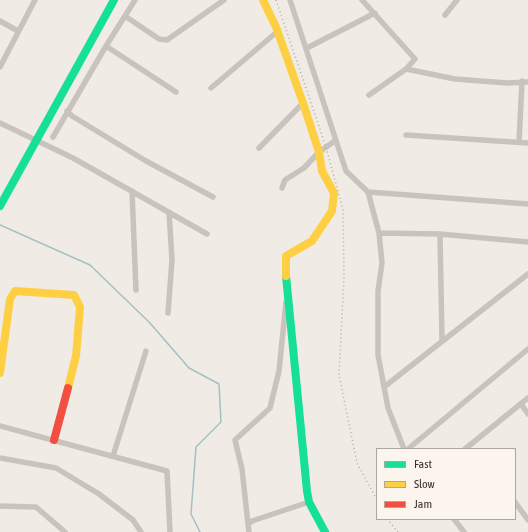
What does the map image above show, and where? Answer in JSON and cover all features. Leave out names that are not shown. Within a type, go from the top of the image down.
[{"type":"street","points":[[0,67],[35,0]]},
{"type":"street","points":[[0,206],[114,0]]},
{"type":"street","points":[[53,137],[67,111],[135,0]]},
{"type":"street","points":[[125,16],[159,39],[167,40],[224,0]]},
{"type":"street","points":[[263,0],[278,31],[319,152],[322,172],[334,193],[332,211],[312,241],[286,256],[285,262],[309,502],[325,532]]},
{"type":"street","points":[[290,0],[307,48],[346,171],[368,192],[379,233],[382,263],[378,291],[378,355],[388,408],[404,448]]},
{"type":"street","points":[[362,0],[415,59],[406,69],[369,95]]},
{"type":"street","points":[[445,15],[457,0]]},
{"type":"street","points":[[307,48],[375,13]]},
{"type":"street","points":[[0,21],[18,30]]},
{"type":"street","points":[[211,88],[278,31]]},
{"type":"street","points":[[106,46],[176,92]]},
{"type":"street","points":[[406,69],[455,79],[507,83],[525,82],[519,142]]},
{"type":"street","points":[[259,148],[303,104]]},
{"type":"street","points":[[67,111],[72,116],[139,157],[212,197]]},
{"type":"street","points":[[0,123],[37,140],[132,191],[207,234]]},
{"type":"street","points":[[406,135],[528,143]]},
{"type":"street","points":[[282,188],[285,180],[304,168],[319,152],[336,140]]},
{"type":"street","points":[[132,191],[136,290]]},
{"type":"street","points":[[368,192],[528,204]]},
{"type":"street","points":[[168,313],[172,260],[169,212]]},
{"type":"street","points":[[379,233],[440,234],[528,242]]},
{"type":"street","points":[[440,234],[442,340]]},
{"type":"street","points":[[384,387],[528,274]]},
{"type":"street","points":[[0,373],[2,368],[10,299],[15,292],[74,295],[80,307],[76,356],[54,440]]},
{"type":"street","points":[[249,532],[242,468],[235,440],[270,408],[278,371],[288,292]]},
{"type":"street","points":[[409,448],[528,349]]},
{"type":"street","points":[[113,456],[146,351]]},
{"type":"street","points":[[469,448],[528,398]]},
{"type":"street","points":[[520,404],[528,414]]},
{"type":"street","points":[[0,426],[167,471],[170,532]]},
{"type":"street","points":[[0,458],[56,468],[99,494],[133,520],[141,532]]},
{"type":"street","points":[[248,524],[252,521],[309,502]]},
{"type":"street","points":[[516,503],[528,520]]},
{"type":"street","points":[[0,506],[36,507],[65,532]]},
{"type":"street","points":[[455,520],[464,532]]},
{"type":"waterway","points":[[0,225],[90,265],[149,322],[189,368],[219,384],[221,422],[196,447],[191,514],[200,532]]},
{"type":"railway","points":[[276,0],[326,147],[343,210],[344,277],[339,375],[357,463],[376,498]]},
{"type":"railway","points":[[388,520],[398,532]]},
{"type":"traffic: fast","points":[[0,206],[114,0]]},
{"type":"traffic: fast","points":[[286,276],[307,491],[309,502],[325,532]]},
{"type":"traffic: slow","points":[[263,0],[276,27],[303,103],[319,152],[322,171],[334,193],[332,211],[312,241],[286,256],[286,276]]},
{"type":"traffic: slow","points":[[0,373],[10,299],[15,291],[74,295],[80,307],[76,356],[68,388]]},
{"type":"traffic: jam","points":[[54,440],[68,388]]}]
